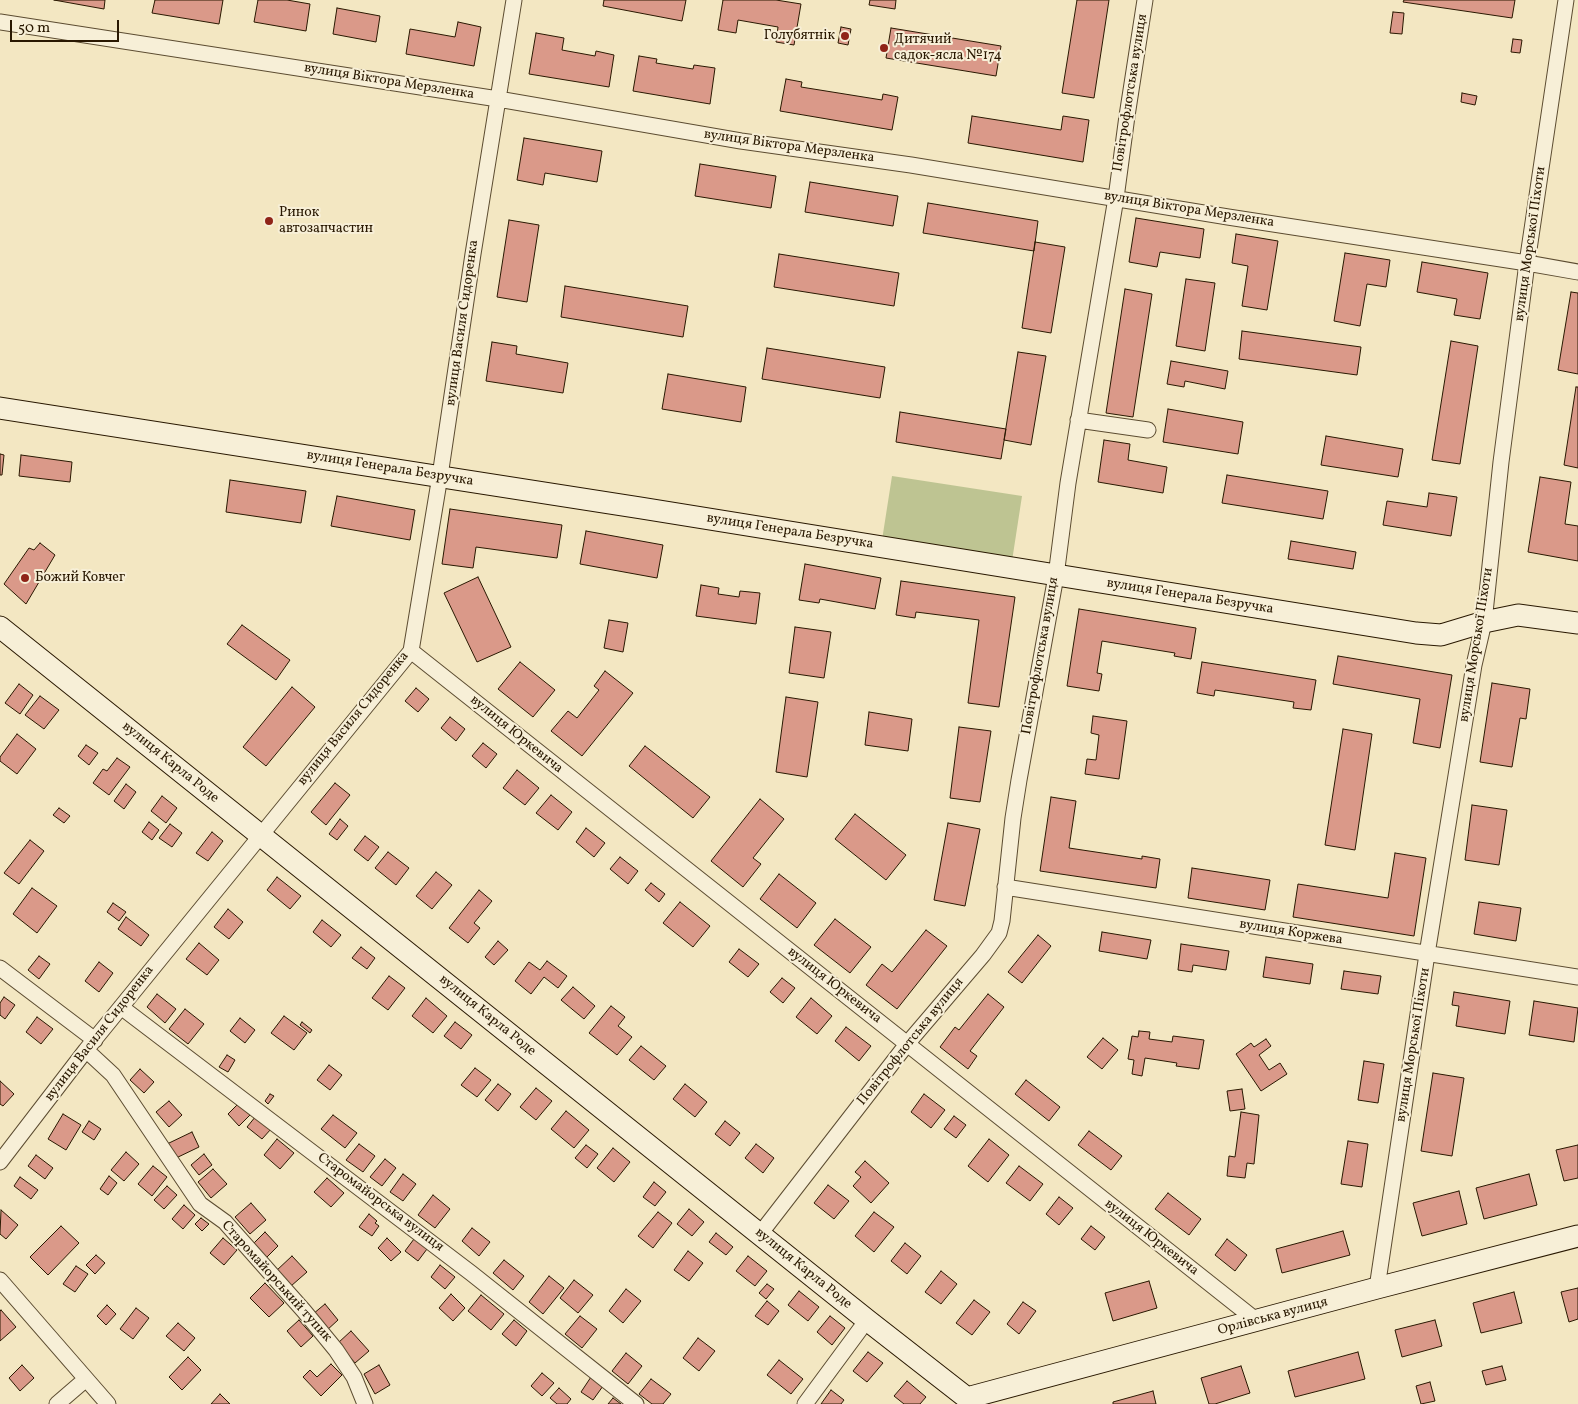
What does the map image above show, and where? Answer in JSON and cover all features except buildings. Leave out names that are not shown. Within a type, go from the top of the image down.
[{"type":"street","name":"вулиця Василя Сидоренка","points":[[0,1162],[90,1045],[411,651],[514,0]]},
{"type":"street","name":"Повітрофлотська вулиця","points":[[760,1234],[907,1044],[999,933],[1019,780],[1056,576],[1078,420],[1116,198],[1145,0]]},
{"type":"street","name":"вулиця Морської Піхоти","points":[[1377,1288],[1427,954],[1474,665],[1484,622],[1501,462],[1527,263],[1566,0]]},
{"type":"street","name":"вулиця Віктора Мерзленка","points":[[0,22],[498,99],[742,141],[911,165],[1578,272]]},
{"type":"street","name":"вулиця Генерала Безручка","points":[[0,408],[440,476],[1416,633],[1441,635],[1484,622],[1518,615],[1578,623]]},
{"type":"street","points":[[1078,420],[1148,430]]},
{"type":"street","name":"вулиця Карла Роде","points":[[0,627],[971,1401]]},
{"type":"street","name":"вулиця Юркевича","points":[[411,651],[1257,1322]]},
{"type":"street","name":"вулиця Коржева","points":[[1005,888],[1578,977]]},
{"type":"street","points":[[0,968],[90,1045]]},
{"type":"street","name":"Старомайорська вулиця","points":[[121,1007],[471,1273],[636,1404]]},
{"type":"street","name":"Старомайорський тупик","points":[[90,1045],[113,1075],[200,1204],[225,1222],[336,1350],[354,1378],[365,1404]]},
{"type":"street","name":"Орлівська вулиця","points":[[971,1401],[1377,1288],[1578,1236]]},
{"type":"street","points":[[0,1280],[108,1404]]},
{"type":"street","points":[[805,1404],[867,1320]]},
{"type":"street","points":[[57,1404],[86,1379]]},
{"type":"green space","points":[[892,476],[1022,496],[1012,561],[882,540]]},
{"type":"place","name":"Голубятнік","points":[[845,36]]},
{"type":"place","name":"Дитячий садок-ясла №174","points":[[884,48]]},
{"type":"place","name":"Ринок автозапчастин","points":[[269,221]]},
{"type":"place","name":"Божий Ковчег","points":[[25,578]]}]
